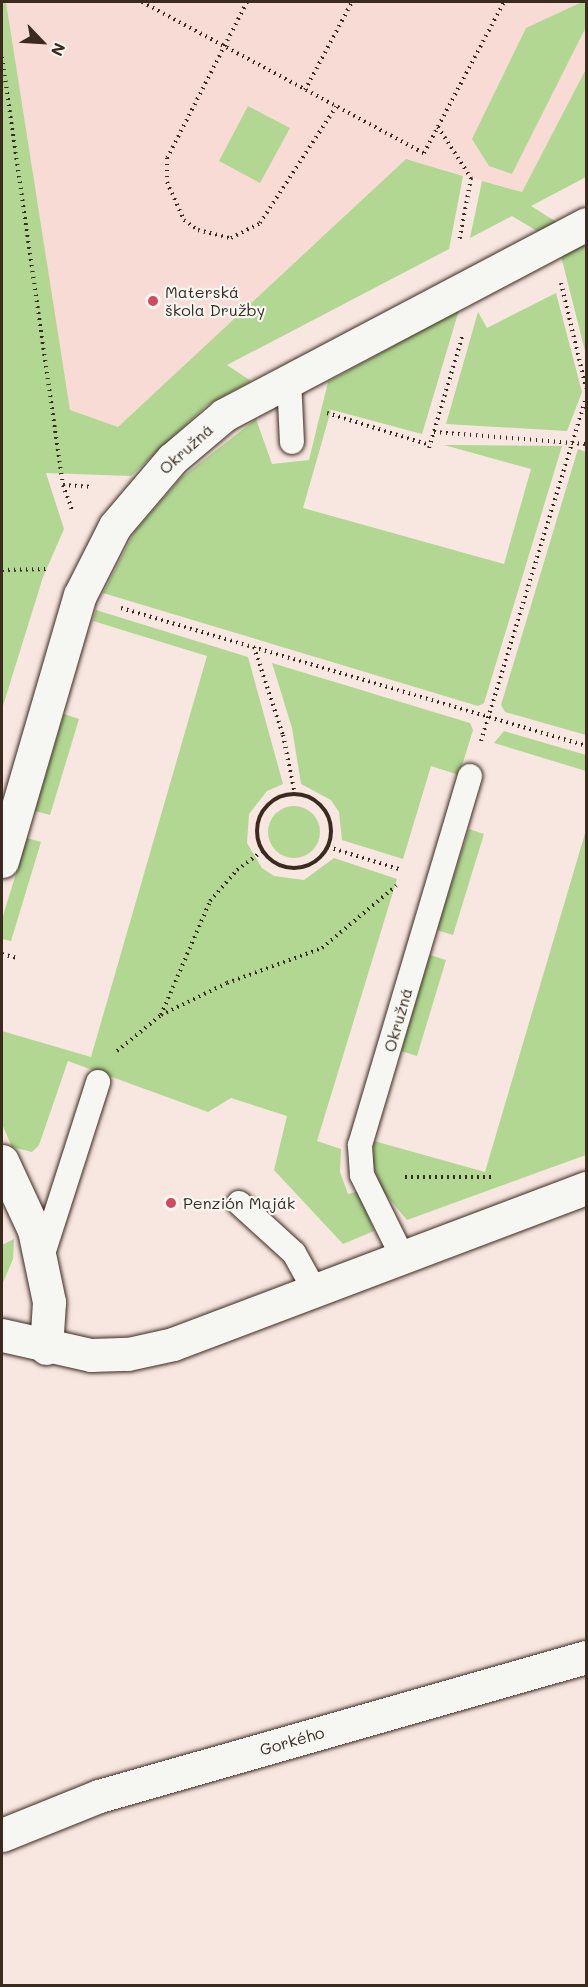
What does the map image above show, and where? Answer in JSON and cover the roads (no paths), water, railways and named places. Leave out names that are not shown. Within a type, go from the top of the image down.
[{"type":"street","name":"Okružná","points":[[2,861],[87,581],[115,526],[172,459],[224,415],[290,395],[448,299],[586,224]]},
{"type":"street","points":[[2,1161],[34,1230],[49,1302],[46,1348]]},
{"type":"street","points":[[2,1336],[46,1348],[128,1354],[173,1344],[586,1188]]},
{"type":"street","name":"Gorkého","points":[[2,1835],[99,1796],[586,1657]]},
{"type":"lane","points":[[290,395],[292,441]]},
{"type":"lane","name":"Okružná","points":[[403,1258],[362,1175],[360,1145],[470,776]]},
{"type":"lane","points":[[40,1261],[98,1082]]},
{"type":"lane","points":[[239,1203],[294,1253],[315,1292]]},
{"type":"place","name":"Materská škola Družby","points":[[153,301]]},
{"type":"place","name":"Penzión Maják","points":[[171,1203]]}]
